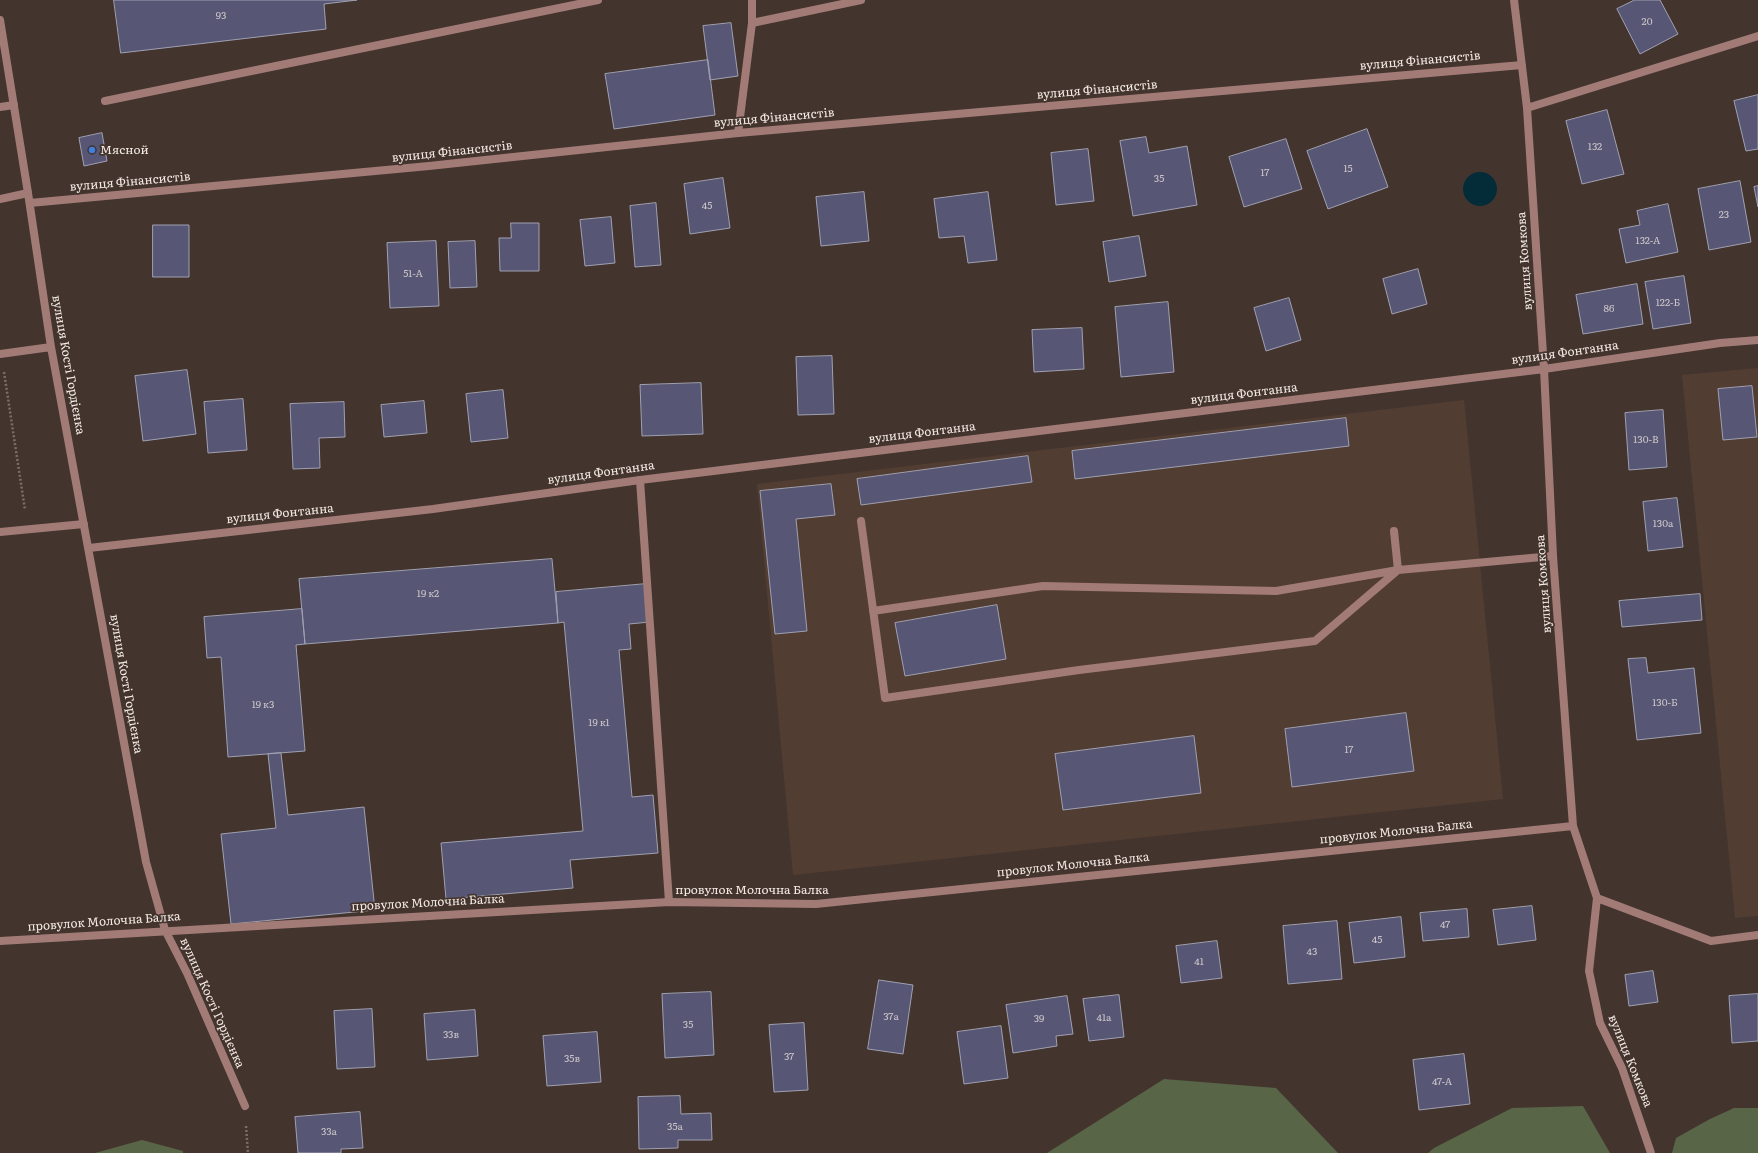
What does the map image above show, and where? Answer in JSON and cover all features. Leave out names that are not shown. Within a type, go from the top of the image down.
[{"type":"street","points":[[105,101],[598,0]]},
{"type":"street","points":[[738,133],[752,23],[752,0]]},
{"type":"street","points":[[752,23],[861,0]]},
{"type":"street","name":"вулиця Комкова","points":[[1514,0],[1527,108],[1544,369],[1554,556],[1573,826],[1596,898],[1589,971],[1600,1023],[1622,1068],[1651,1153]]},
{"type":"street","name":"вулиця Кості Гордієнка","points":[[0,20],[30,203],[51,347],[146,862],[165,930],[187,973],[245,1106]]},
{"type":"street","points":[[1527,108],[1758,36]]},
{"type":"street","name":"вулиця Фінансистів","points":[[30,203],[429,166],[738,133],[1522,65]]},
{"type":"street","points":[[0,107],[14,105]]},
{"type":"street","points":[[0,199],[28,193]]},
{"type":"street","name":"вулиця Фонтанна","points":[[89,548],[433,509],[640,480],[1544,369],[1720,343],[1758,340]]},
{"type":"street","points":[[1,354],[51,347]]},
{"type":"street","points":[[640,480],[668,902]]},
{"type":"street","points":[[861,521],[885,698],[1079,670],[1315,641],[1398,570]]},
{"type":"street","points":[[0,532],[84,524]]},
{"type":"street","points":[[1394,531],[1398,570]]},
{"type":"street","points":[[874,611],[1043,586],[1276,591],[1398,570],[1554,556]]},
{"type":"street","name":"провулок Молочна Балка","points":[[0,941],[165,930],[668,902],[816,904],[1573,826]]},
{"type":"street","points":[[1596,898],[1711,941],[1758,935]]},
{"type":"path","points":[[1,354],[28,530]]},
{"type":"path","points":[[245,1106],[248,1153]]},
{"type":"shaded area","points":[[1758,368],[1758,916],[1735,918],[1682,375]]},
{"type":"shaded area","points":[[1464,400],[1503,799],[793,875],[757,484]]},
{"type":"green space","points":[[1164,1079],[1276,1088],[1338,1153],[1047,1153]]},
{"type":"green space","points":[[1583,1106],[1610,1153],[1428,1153],[1434,1148],[1512,1108]]},
{"type":"green space","points":[[1734,1108],[1758,1108],[1758,1153],[1672,1153],[1676,1138],[1710,1119]]},
{"type":"green space","points":[[142,1140],[183,1151],[183,1153],[95,1153]]},
{"type":"water","points":[[1483,172],[1492,177],[1496,182],[1496,196],[1492,201],[1487,205],[1477,206],[1473,205],[1464,196],[1463,186],[1464,182],[1473,173]]},
{"type":"building","points":[[114,0],[357,0],[324,4],[326,29],[121,53]]},
{"type":"building","points":[[1635,0],[1660,0],[1678,34],[1640,54],[1617,9]]},
{"type":"building","points":[[731,23],[738,76],[710,80],[703,26]]},
{"type":"building","points":[[708,60],[715,115],[614,129],[605,74]]},
{"type":"building","points":[[1758,95],[1758,149],[1746,151],[1734,101]]},
{"type":"building","points":[[1607,110],[1624,174],[1582,184],[1566,121]]},
{"type":"building","points":[[1367,129],[1388,187],[1328,209],[1307,151]]},
{"type":"building","points":[[102,133],[107,161],[84,166],[79,138]]},
{"type":"building","points":[[1146,137],[1149,153],[1187,146],[1197,205],[1133,216],[1120,141]]},
{"type":"building","points":[[1286,139],[1302,189],[1244,207],[1229,157]]},
{"type":"building","points":[[1088,149],[1094,201],[1056,205],[1051,153]]},
{"type":"building","points":[[723,178],[730,228],[690,234],[684,184]]},
{"type":"building","points":[[1740,181],[1751,242],[1709,250],[1698,189]]},
{"type":"building","points":[[1758,186],[1758,207],[1754,187]]},
{"type":"building","points":[[864,192],[869,241],[821,246],[816,197]]},
{"type":"building","points":[[988,192],[997,260],[968,263],[964,236],[939,238],[934,199]]},
{"type":"building","points":[[656,203],[661,265],[635,267],[630,206]]},
{"type":"building","points":[[1668,204],[1678,252],[1626,263],[1619,229],[1640,225],[1637,211]]},
{"type":"building","points":[[611,217],[615,263],[585,266],[580,220]]},
{"type":"building","points":[[511,223],[539,223],[539,271],[500,271],[499,238],[511,238]]},
{"type":"building","points":[[153,225],[189,225],[189,277],[153,277]]},
{"type":"building","points":[[1139,236],[1146,276],[1109,282],[1103,242]]},
{"type":"building","points":[[436,241],[439,306],[390,308],[387,243]]},
{"type":"building","points":[[475,241],[477,287],[450,288],[448,242]]},
{"type":"building","points":[[1418,269],[1427,304],[1392,314],[1383,279]]},
{"type":"building","points":[[1684,276],[1691,323],[1653,329],[1645,282]]},
{"type":"building","points":[[1637,284],[1643,324],[1583,334],[1576,295]]},
{"type":"building","points":[[1289,298],[1301,340],[1266,351],[1254,308]]},
{"type":"building","points":[[1168,302],[1174,372],[1121,377],[1115,307]]},
{"type":"building","points":[[1082,328],[1084,369],[1034,372],[1032,330]]},
{"type":"building","points":[[832,356],[834,414],[798,415],[796,357]]},
{"type":"building","points":[[187,370],[196,434],[143,441],[135,376]]},
{"type":"building","points":[[701,383],[703,434],[642,436],[640,385]]},
{"type":"building","points":[[1752,386],[1757,437],[1723,440],[1718,389]]},
{"type":"building","points":[[503,390],[508,438],[471,442],[466,394]]},
{"type":"building","points":[[243,399],[247,450],[208,453],[204,402]]},
{"type":"building","points":[[424,401],[427,433],[384,437],[381,405]]},
{"type":"building","points":[[344,402],[345,437],[319,438],[320,468],[293,469],[290,404]]},
{"type":"building","points":[[1663,410],[1667,467],[1629,470],[1625,413]]},
{"type":"building","points":[[1346,418],[1349,446],[1075,479],[1072,451]]},
{"type":"building","points":[[1028,456],[1032,482],[861,505],[857,479]]},
{"type":"building","points":[[831,484],[835,515],[796,519],[807,631],[775,634],[760,491]]},
{"type":"building","points":[[1677,498],[1683,547],[1648,551],[1643,502]]},
{"type":"building","points":[[552,559],[558,623],[305,644],[299,579]]},
{"type":"building","points":[[646,584],[650,622],[629,624],[631,649],[619,650],[632,797],[653,795],[658,853],[570,860],[573,888],[446,899],[441,843],[583,831],[564,622],[558,623],[556,592]]},
{"type":"building","points":[[1700,594],[1702,620],[1622,627],[1619,601]]},
{"type":"building","points":[[997,605],[1006,659],[905,676],[895,623]]},
{"type":"building","points":[[302,609],[305,644],[296,645],[305,751],[228,757],[221,657],[207,658],[204,617]]},
{"type":"building","points":[[1646,658],[1648,673],[1694,668],[1701,733],[1637,740],[1628,659]]},
{"type":"building","points":[[1406,713],[1414,771],[1292,787],[1285,729]]},
{"type":"building","points":[[1194,736],[1201,793],[1063,810],[1055,754]]},
{"type":"building","points":[[281,753],[288,815],[364,807],[375,910],[231,924],[221,834],[276,828],[268,754]]},
{"type":"building","points":[[1532,906],[1536,940],[1498,945],[1493,910]]},
{"type":"building","points":[[1467,909],[1469,937],[1423,941],[1420,913]]},
{"type":"building","points":[[1401,917],[1405,957],[1354,963],[1349,923]]},
{"type":"building","points":[[1337,921],[1342,979],[1288,984],[1283,926]]},
{"type":"building","points":[[1217,941],[1222,978],[1181,983],[1176,946]]},
{"type":"building","points":[[1653,971],[1658,1002],[1629,1006],[1625,975]]},
{"type":"building","points":[[879,980],[913,985],[903,1054],[868,1049]]},
{"type":"building","points":[[711,992],[714,1055],[665,1058],[662,994]]},
{"type":"building","points":[[1758,994],[1758,1041],[1732,1043],[1729,996]]},
{"type":"building","points":[[1119,995],[1124,1037],[1089,1041],[1083,999]]},
{"type":"building","points":[[1067,996],[1073,1034],[1056,1036],[1057,1046],[1013,1053],[1006,1005]]},
{"type":"building","points":[[372,1009],[375,1067],[337,1069],[334,1011]]},
{"type":"building","points":[[475,1010],[478,1056],[427,1060],[424,1014]]},
{"type":"building","points":[[804,1023],[808,1090],[774,1092],[769,1025]]},
{"type":"building","points":[[1001,1026],[1008,1078],[964,1084],[957,1032]]},
{"type":"building","points":[[597,1032],[601,1082],[547,1086],[543,1036]]},
{"type":"building","points":[[1464,1054],[1470,1104],[1419,1110],[1413,1060]]},
{"type":"building","points":[[680,1096],[681,1114],[711,1113],[712,1140],[678,1140],[678,1148],[639,1149],[638,1097]]},
{"type":"building","points":[[360,1112],[363,1148],[341,1149],[341,1153],[298,1153],[295,1117]]},
{"type":"place","name":"Мясной","points":[[92,150]]}]
